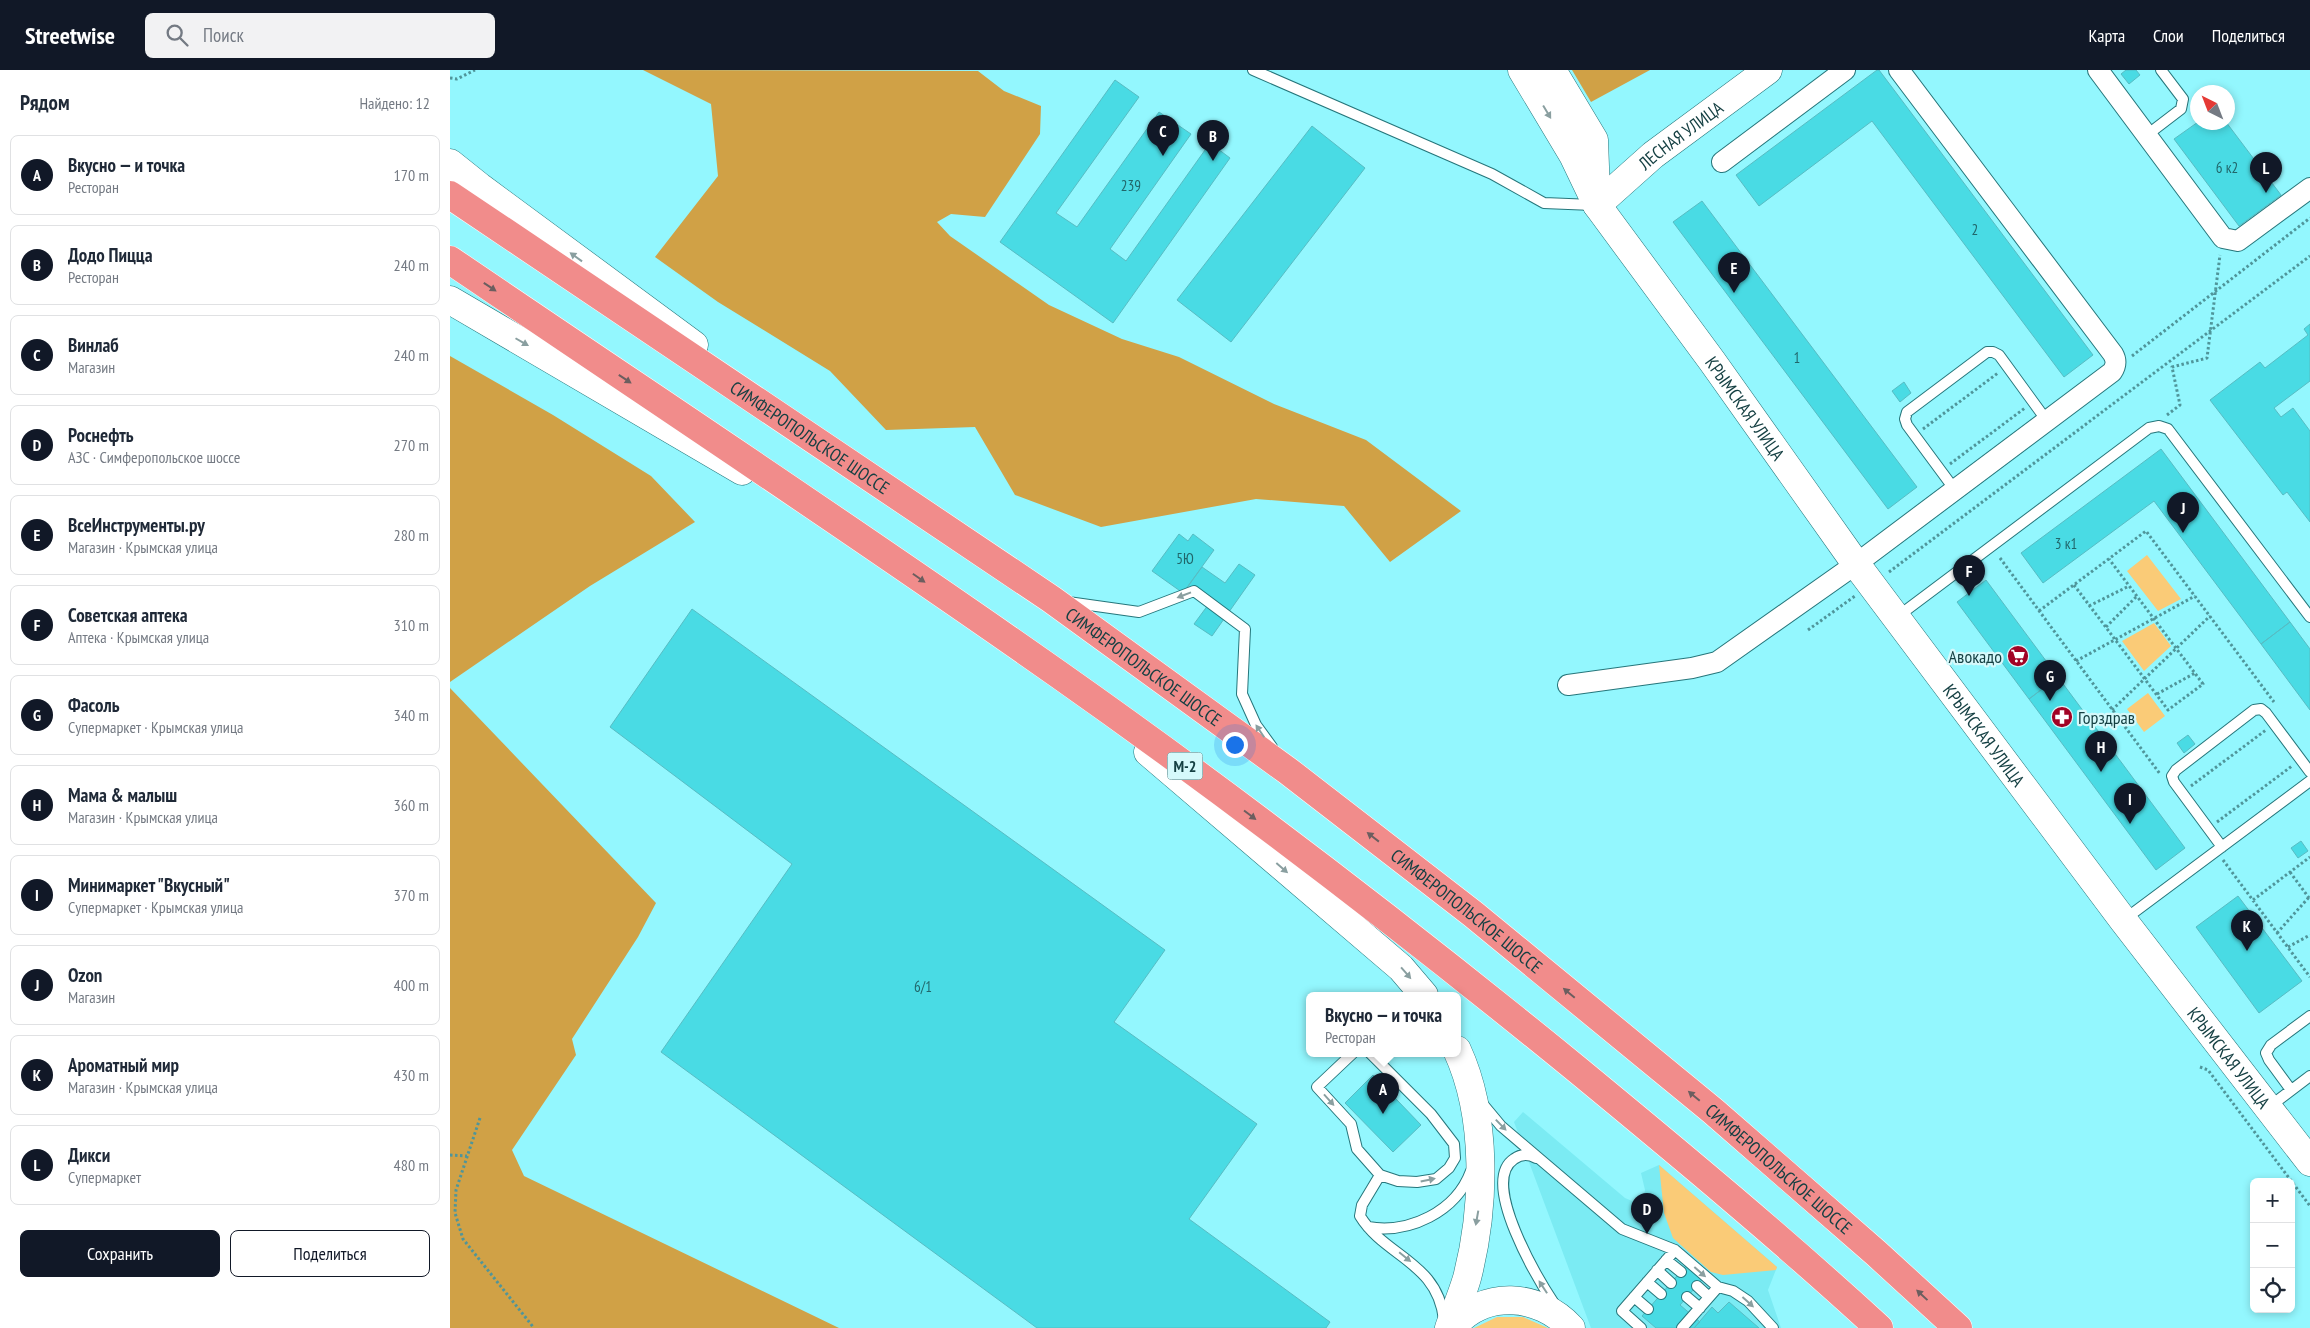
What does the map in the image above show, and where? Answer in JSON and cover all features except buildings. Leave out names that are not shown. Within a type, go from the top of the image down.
[{"type":"highway","name":"СИМФЕРОПОЛЬСКОЕ ШОССЕ","points":[[450,195],[1051,599],[1288,771],[1473,914],[1706,1105],[1876,1252],[1958,1328]]},
{"type":"highway","name":"М-2","points":[[450,260],[1060,676],[1443,960],[1675,1150],[1832,1284],[1879,1328]]},
{"type":"street","name":"КРЫМСКАЯ УЛИЦА","points":[[1522,70],[1573,155],[1597,205],[1896,617],[2124,920],[2310,1162]]},
{"type":"street","points":[[1552,70],[1594,140],[1597,205]]},
{"type":"street","name":"ЛЕСНАЯ УЛИЦА","points":[[1597,205],[1653,155],[1768,70]]},
{"type":"street","points":[[1722,162],[1844,70]]},
{"type":"street","points":[[1568,685],[1692,668],[1717,662],[1864,574],[1955,490],[2112,372],[2116,360],[2113,354],[1900,70]]},
{"type":"street","points":[[2098,70],[2223,238],[2238,241],[2310,188]]},
{"type":"street","points":[[450,163],[925,514]]},
{"type":"street","points":[[450,300],[883,554]]},
{"type":"street","points":[[1060,676],[1401,968],[1421,992]]},
{"type":"street","points":[[1450,1328],[1467,1278],[1478,1216],[1480,1146],[1470,1087],[1459,1057]]},
{"type":"street","points":[[1450,1328],[1475,1308],[1495,1301],[1516,1299],[1536,1303],[1555,1313],[1570,1327]]},
{"type":"lane","points":[[1253,70],[1492,174],[1544,203],[1597,205]]},
{"type":"lane","points":[[2147,135],[2181,109],[2183,99],[2161,70]]},
{"type":"lane","points":[[1955,490],[1914,435],[1905,419],[1907,412],[1987,352],[1993,352],[2007,366],[2047,421]]},
{"type":"lane","points":[[1896,617],[2149,428],[2159,426],[2168,429],[2310,617]]},
{"type":"lane","points":[[1051,599],[1140,612],[1194,591],[1245,629],[1242,694],[1256,725],[1288,771]]},
{"type":"lane","points":[[2222,847],[2182,793],[2172,776],[2176,770],[2254,710],[2261,709],[2266,712],[2310,772]]},
{"type":"lane","points":[[2124,920],[2310,781]]},
{"type":"lane","points":[[2291,1090],[2269,1060],[2266,1052],[2270,1045],[2310,1016]]},
{"type":"lane","points":[[1349,1057],[1318,1087],[1351,1124],[1357,1149],[1380,1175],[1398,1181],[1418,1182],[1436,1179],[1449,1168],[1455,1158],[1454,1144],[1445,1130],[1374,1057]]},
{"type":"lane","points":[[2268,1107],[2310,1076]]},
{"type":"lane","points":[[1470,1087],[1501,1126],[1622,1229],[1675,1250],[1718,1287],[1733,1291],[1748,1301],[1773,1328]]},
{"type":"lane","points":[[1367,1227],[1385,1230],[1402,1227],[1429,1217],[1452,1202],[1468,1179],[1480,1146]]},
{"type":"lane","points":[[1540,1161],[1526,1155],[1521,1155],[1512,1160],[1506,1169],[1503,1181],[1506,1201],[1516,1234],[1539,1282],[1570,1327]]},
{"type":"lane","points":[[1380,1175],[1362,1205],[1360,1216],[1367,1227],[1421,1271],[1435,1290],[1443,1310],[1444,1328]]},
{"type":"lane","points":[[1641,1328],[1622,1311],[1675,1250]]},
{"type":"lane","points":[[1666,1260],[1681,1272]]},
{"type":"lane","points":[[1657,1270],[1671,1283]]},
{"type":"lane","points":[[1647,1282],[1661,1294]]},
{"type":"lane","points":[[1697,1286],[1709,1296]]},
{"type":"lane","points":[[1682,1328],[1718,1287]]},
{"type":"lane","points":[[1634,1297],[1648,1309]]},
{"type":"lane","points":[[1687,1297],[1700,1308]]},
{"type":"path","points":[[450,78],[457,78],[475,70]]},
{"type":"path","points":[[2112,372],[2310,218]]},
{"type":"path","points":[[2180,406],[2172,367],[2207,358],[2214,292],[2223,238]]},
{"type":"path","points":[[1808,630],[1864,574],[2210,330],[2310,256]]},
{"type":"path","points":[[1914,435],[2007,366]]},
{"type":"path","points":[[1941,471],[2034,402]]},
{"type":"path","points":[[2040,611],[2146,531],[2253,673]]},
{"type":"path","points":[[2000,558],[2145,754]]},
{"type":"path","points":[[2074,585],[2168,710],[2203,684],[2109,559]]},
{"type":"path","points":[[2089,606],[2129,586]]},
{"type":"path","points":[[2106,627],[2137,596]]},
{"type":"path","points":[[2076,661],[2194,596]]},
{"type":"path","points":[[2112,710],[2210,616]]},
{"type":"path","points":[[2156,694],[2195,673]]},
{"type":"path","points":[[2182,793],[2274,724]]},
{"type":"path","points":[[2208,828],[2301,759]]},
{"type":"path","points":[[2253,900],[2310,857]]},
{"type":"path","points":[[2277,932],[2310,897],[2290,872]]},
{"type":"path","points":[[2246,890],[2308,971],[2310,977]]},
{"type":"path","points":[[2288,947],[2310,935]]},
{"type":"path","points":[[2200,1067],[2208,1070],[2310,1206]]},
{"type":"path","points":[[480,1118],[467,1156],[456,1198],[455,1213],[463,1239],[534,1328]]},
{"type":"path","points":[[450,1155],[467,1156]]},
{"type":"shaded area","points":[[643,70],[978,71],[1004,91],[1041,106],[1040,134],[985,217],[951,214],[937,222],[950,236],[1049,305],[1122,339],[1179,357],[1274,404],[1366,440],[1461,511],[1390,562],[1344,506],[1256,499],[1101,527],[1015,495],[975,427],[886,430],[830,371],[718,302],[655,257],[718,176],[711,104]]},
{"type":"shaded area","points":[[1572,70],[1650,70],[1591,102]]},
{"type":"shaded area","points":[[450,356],[553,415],[651,476],[695,522],[590,586],[450,682]]},
{"type":"shaded area","points":[[2147,555],[2181,599],[2158,611],[2127,571]]},
{"type":"shaded area","points":[[2154,623],[2171,646],[2144,671],[2122,641]]},
{"type":"shaded area","points":[[450,688],[656,903],[638,937],[572,1039],[576,1055],[512,1150],[524,1176],[839,1328],[450,1328]]},
{"type":"shaded area","points":[[2148,693],[2165,716],[2144,732],[2127,709]]},
{"type":"shaded area","points":[[1523,1112],[1625,1198],[1632,1201],[1640,1200],[1644,1195],[1645,1190],[1641,1173],[1659,1165],[1777,1267],[1768,1290],[1781,1328],[1591,1328],[1514,1122]]},
{"type":"shaded area","points":[[1659,1165],[1777,1267],[1776,1270],[1723,1275],[1711,1272],[1673,1238],[1664,1213]]},
{"type":"shaded area","points":[[1497,1317],[1523,1317],[1548,1328],[1474,1328]]},
{"type":"place","name":"Винлаб","points":[[1163,156]]},
{"type":"place","name":"Додо Пицца","points":[[1213,161]]},
{"type":"place","name":"Дикси","points":[[2266,193]]},
{"type":"place","name":"ВсеИнструменты.ру","points":[[1734,293]]},
{"type":"place","name":"Ozon","points":[[2183,533]]},
{"type":"place","name":"Советская аптека","points":[[1969,596]]},
{"type":"place","name":"Авокадо","points":[[2018,656]]},
{"type":"place","name":"Фасоль","points":[[2050,701]]},
{"type":"place","name":"Горздрав","points":[[2062,717]]},
{"type":"place","name":"Мама & малыш","points":[[2101,772]]},
{"type":"place","name":"Минимаркет \"Вкусный\"","points":[[2130,824]]},
{"type":"place","name":"Ароматный мир","points":[[2247,951]]},
{"type":"place","name":"Вкусно — и точка","points":[[1383,1114]]},
{"type":"place","name":"Роснефть","points":[[1647,1234]]}]
